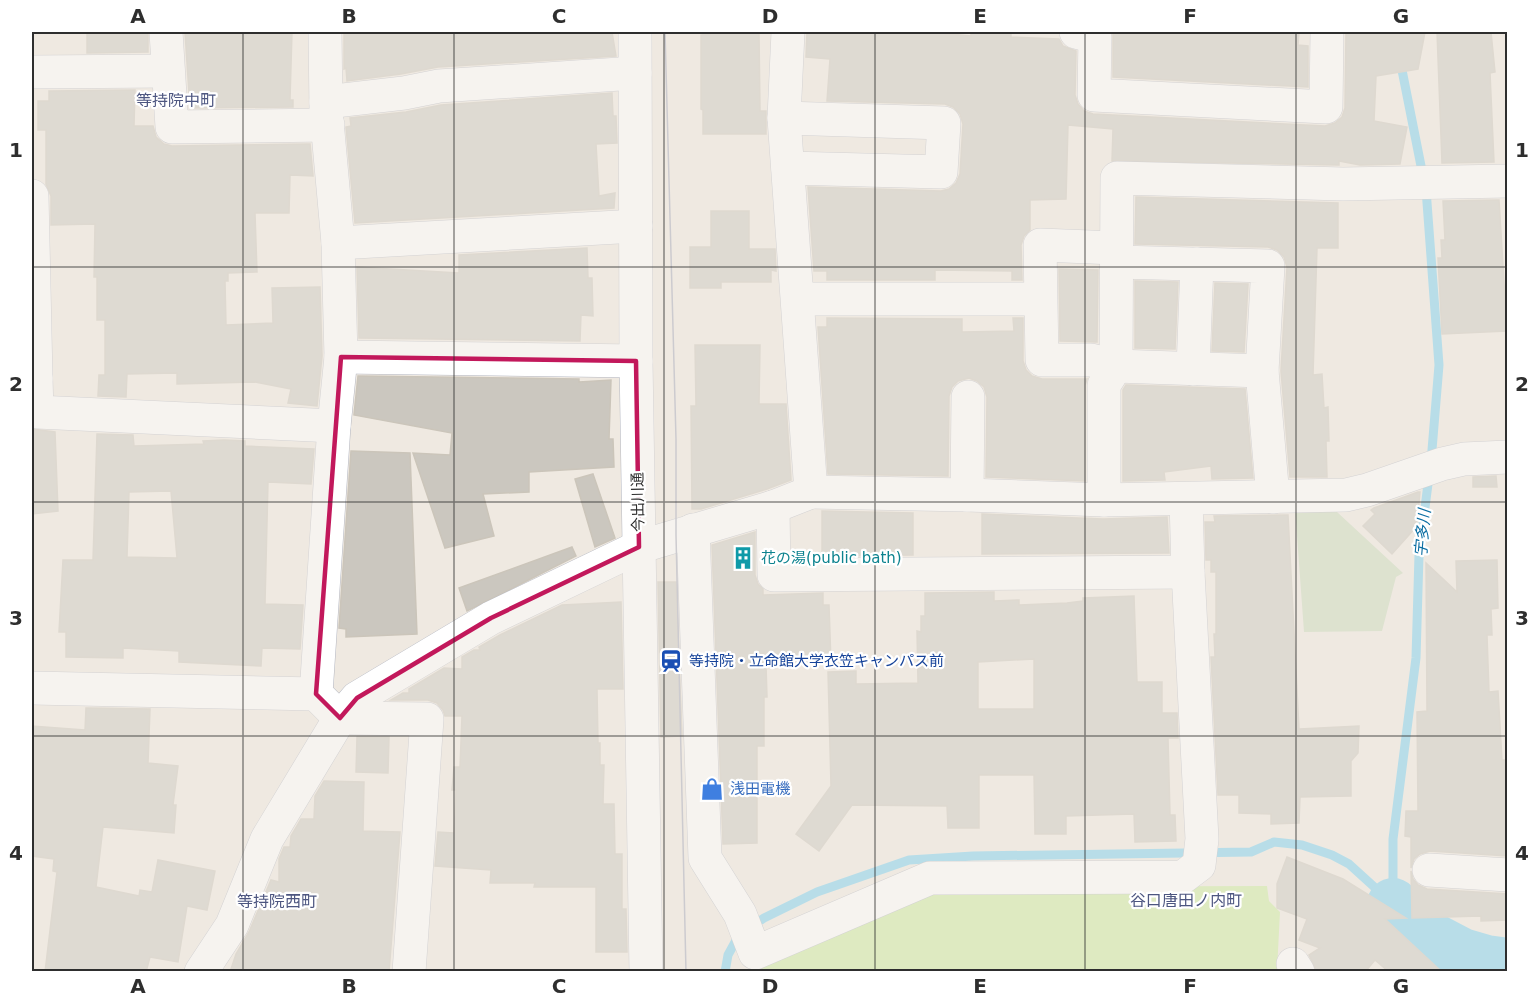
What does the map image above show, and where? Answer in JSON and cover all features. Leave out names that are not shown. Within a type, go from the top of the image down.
[{"type":"street","points":[[166,32],[172,127],[327,113],[439,86],[635,73]]},
{"type":"street","points":[[316,694],[334,426],[341,357],[338,243],[327,113],[324,32]]},
{"type":"street","name":"今出川通","points":[[635,32],[636,361],[646,972]]},
{"type":"street","points":[[788,32],[784,118],[799,299],[811,492]]},
{"type":"street","points":[[1076,32],[1095,37],[1094,95],[1326,107],[1327,32]]},
{"type":"street","points":[[32,72],[168,71]]},
{"type":"street","points":[[784,118],[944,123],[941,172],[788,168]]},
{"type":"street","points":[[1104,500],[1104,385],[1116,366],[1117,178],[1343,184],[1508,182]]},
{"type":"street","points":[[32,196],[34,378],[37,412],[334,426]]},
{"type":"street","points":[[338,243],[636,226]]},
{"type":"street","points":[[1262,371],[1116,366],[1091,360],[1042,360],[1040,246],[1197,264],[1268,266],[1262,371],[1273,497]]},
{"type":"street","points":[[1193,369],[1197,264]]},
{"type":"street","points":[[799,299],[1040,299]]},
{"type":"street","points":[[341,357],[636,361]]},
{"type":"street","points":[[967,495],[968,397]]},
{"type":"street","points":[[201,972],[232,925],[267,839],[340,718],[357,698],[491,618],[639,547],[773,507],[811,492],[1104,500],[1346,495],[1464,459],[1508,457]]},
{"type":"street","points":[[693,531],[705,858],[747,944],[930,878],[1183,877],[1200,852],[1186,500]]},
{"type":"street","points":[[773,507],[774,575],[1188,572]]},
{"type":"street","points":[[32,688],[316,694],[340,718],[428,719],[409,972]]},
{"type":"street","points":[[1429,870],[1508,875]]},
{"type":"highlighted area","points":[[341,357],[636,361],[639,547],[491,618],[357,698],[340,718],[316,694]]},
{"type":"green space","points":[[1295,508],[1337,512],[1403,573],[1396,577],[1382,631],[1304,632]]},
{"type":"green space","points":[[1267,886],[1269,901],[1280,912],[1277,971],[751,972],[764,960],[941,887]]},
{"type":"building","points":[[87,32],[148,32],[148,52],[87,53]]},
{"type":"building","points":[[185,32],[292,32],[290,100],[293,100],[293,107],[190,108]]},
{"type":"building","points":[[344,32],[612,32],[616,56],[438,67],[347,81],[346,68],[344,69]]},
{"type":"building","points":[[710,32],[759,32],[760,111],[766,111],[766,134],[703,134],[701,35],[710,34]]},
{"type":"building","points":[[807,32],[929,32],[971,36],[971,32],[1011,32],[1011,37],[1059,39],[1063,46],[1076,51],[1075,95],[1084,111],[1093,114],[1325,126],[1335,123],[1342,117],[1345,108],[1346,32],[1425,32],[1418,69],[1376,76],[1374,121],[1407,127],[1400,164],[1360,165],[1339,161],[1339,165],[1112,161],[1113,129],[1068,125],[1066,199],[1030,200],[1030,230],[1024,236],[1021,245],[1022,280],[1012,280],[1012,271],[935,270],[935,280],[827,280],[827,271],[814,271],[808,187],[941,191],[949,189],[956,183],[960,174],[963,124],[960,114],[953,107],[945,104],[827,101],[830,59],[806,57]]},
{"type":"building","points":[[1113,32],[1299,33],[1298,45],[1308,46],[1308,87],[1113,77]]},
{"type":"building","points":[[1437,32],[1491,32],[1495,72],[1490,73],[1494,162],[1442,163]]},
{"type":"building","points":[[135,90],[134,126],[153,126],[156,137],[164,144],[172,146],[310,144],[313,176],[290,175],[289,213],[255,213],[257,272],[228,273],[228,281],[225,281],[226,325],[273,323],[272,288],[320,287],[322,356],[317,406],[288,403],[291,389],[255,382],[177,384],[177,373],[127,374],[126,397],[98,396],[99,375],[105,375],[105,320],[97,320],[97,277],[94,277],[95,224],[51,225],[51,196],[46,184],[46,130],[38,130],[38,101],[49,101],[49,91]]},
{"type":"building","points":[[612,93],[617,143],[596,144],[599,196],[615,193],[614,208],[355,223],[346,127],[351,126],[350,118],[406,112],[441,105]]},
{"type":"building","points":[[1136,197],[1338,203],[1338,248],[1317,248],[1313,375],[1322,374],[1324,408],[1328,407],[1327,477],[1290,477],[1281,371],[1287,267],[1284,257],[1277,250],[1268,247],[1135,244]]},
{"type":"building","points":[[1499,200],[1507,331],[1442,334],[1438,258],[1442,258],[1441,240],[1445,240],[1443,201]]},
{"type":"building","points":[[711,211],[749,211],[749,249],[775,249],[776,271],[771,270],[771,282],[721,282],[721,288],[690,288],[690,247],[711,247]]},
{"type":"building","points":[[587,248],[588,278],[592,278],[593,316],[581,315],[580,341],[359,338],[357,267],[459,273],[459,255]]},
{"type":"building","points":[[1059,269],[1098,270],[1097,342],[1060,341]]},
{"type":"building","points":[[1135,281],[1178,282],[1175,349],[1135,348]]},
{"type":"building","points":[[1215,283],[1248,284],[1244,352],[1212,351]]},
{"type":"building","points":[[827,318],[962,319],[962,332],[1014,331],[1013,318],[1023,318],[1023,361],[1026,370],[1032,376],[1042,379],[1087,379],[1085,385],[1085,481],[986,477],[987,397],[984,387],[969,378],[958,381],[952,387],[949,396],[948,476],[828,474],[818,327],[827,327]]},
{"type":"building","points":[[695,345],[760,345],[759,404],[786,404],[791,480],[701,509],[692,509],[691,406],[696,406]]},
{"type":"building","points":[[358,376],[579,379],[579,382],[611,380],[609,439],[613,439],[614,467],[529,472],[529,492],[483,494],[494,536],[445,548],[413,453],[450,455],[452,433],[354,415]]},
{"type":"building","points":[[1126,385],[1245,389],[1253,478],[1212,479],[1211,466],[1164,472],[1165,480],[1123,481],[1123,390]]},
{"type":"building","points":[[32,429],[55,432],[58,511],[32,514]]},
{"type":"building","points":[[97,434],[133,435],[134,446],[204,444],[203,441],[224,440],[245,441],[245,446],[314,449],[311,484],[268,482],[265,604],[303,605],[300,649],[262,648],[261,666],[179,662],[179,651],[123,648],[123,658],[66,657],[66,632],[59,632],[63,560],[93,560]],"holes":[[[171,491],[177,558],[127,557],[129,492]]]},
{"type":"building","points":[[351,451],[410,453],[417,634],[346,637],[346,629],[339,628]]},
{"type":"building","points":[[593,474],[615,538],[595,547],[575,479]]},
{"type":"building","points":[[1496,476],[1497,487],[1473,487],[1473,477]]},
{"type":"building","points":[[1420,492],[1417,526],[1392,554],[1363,526],[1375,514],[1371,510],[1374,508]]},
{"type":"building","points":[[822,511],[913,513],[913,555],[822,556]]},
{"type":"building","points":[[982,514],[1103,519],[1167,517],[1169,553],[982,554]]},
{"type":"building","points":[[1288,515],[1299,729],[1359,726],[1358,753],[1351,761],[1351,796],[1300,797],[1299,823],[1271,824],[1271,814],[1239,813],[1239,795],[1218,795],[1211,657],[1215,657],[1216,572],[1211,572],[1211,560],[1206,560],[1205,522],[1215,522],[1214,516]]},
{"type":"building","points":[[755,532],[755,575],[758,584],[763,589],[763,595],[823,593],[823,605],[829,605],[831,663],[766,665],[764,746],[757,746],[757,843],[723,844],[712,545]]},
{"type":"building","points":[[572,547],[576,556],[467,611],[459,588]]},
{"type":"building","points":[[1497,560],[1498,608],[1491,609],[1492,635],[1487,635],[1489,692],[1498,691],[1502,760],[1508,760],[1508,856],[1430,851],[1414,859],[1411,868],[1411,837],[1405,836],[1406,811],[1418,811],[1417,712],[1427,711],[1426,563],[1457,592],[1456,561]]},
{"type":"building","points":[[658,582],[676,582],[682,736],[661,737]]},
{"type":"building","points":[[994,592],[994,601],[1019,600],[1019,605],[1067,603],[1083,601],[1083,598],[1134,596],[1137,682],[1162,682],[1162,713],[1177,713],[1178,738],[1168,738],[1170,815],[1175,815],[1176,841],[1135,842],[1134,814],[1066,816],[1066,834],[1035,834],[1034,775],[979,775],[979,828],[948,828],[947,806],[852,805],[819,851],[796,834],[831,786],[828,672],[856,671],[856,684],[918,683],[917,631],[921,632],[921,616],[925,616],[925,593]],"holes":[[[1034,659],[1034,709],[978,709],[978,662]]]},
{"type":"building","points":[[621,602],[623,689],[597,689],[600,765],[604,765],[603,804],[614,804],[615,854],[622,854],[622,909],[626,909],[627,952],[596,952],[596,887],[534,887],[535,883],[490,883],[491,870],[435,866],[438,832],[454,833],[456,790],[452,790],[454,767],[460,767],[462,716],[445,716],[437,703],[428,700],[391,700],[403,693],[409,693],[409,689],[444,668],[462,669],[462,657],[474,650],[480,650],[479,647],[500,635],[562,605]]},
{"type":"building","points":[[86,708],[150,709],[148,763],[178,766],[173,805],[176,805],[174,833],[103,827],[96,887],[139,896],[140,890],[152,892],[158,860],[215,871],[207,910],[187,906],[178,962],[150,957],[146,972],[45,972],[57,872],[53,871],[54,859],[32,856],[32,726],[85,730]]},
{"type":"building","points":[[357,737],[389,737],[388,773],[356,772]]},
{"type":"building","points":[[324,781],[364,782],[363,831],[400,832],[389,972],[230,972],[236,954],[249,932],[271,880],[279,882],[279,859],[284,847],[290,847],[291,836],[301,819],[314,819],[315,796]]},
{"type":"building","points":[[1287,857],[1343,879],[1406,918],[1385,919],[1442,972],[1389,972],[1375,960],[1365,972],[1317,972],[1309,955],[1320,948],[1299,940],[1307,919],[1277,908],[1277,884]]},
{"type":"building","points":[[1411,871],[1418,885],[1427,889],[1508,894],[1508,920],[1481,921],[1481,916],[1412,918]]},
{"type":"waterway","name":"宇多川","points":[[1400,60],[1423,176]]},
{"type":"waterway","name":"宇多川","points":[[1426,189],[1439,365],[1431,462]]},
{"type":"waterway","name":"宇多川","points":[[1393,904],[1393,839],[1416,658],[1419,555],[1429,476]]},
{"type":"waterway","points":[[750,927],[817,892],[909,860],[973,856],[1251,852],[1274,842],[1302,845],[1332,855],[1349,864],[1393,904]]},
{"type":"waterway","name":"宇多川","points":[[1393,904],[1420,932],[1462,954],[1508,964]]},
{"type":"waterway","points":[[725,972],[728,955],[739,935]]},
{"type":"tram line","points":[[665,32],[676,439],[676,535],[686,972]]},
{"type":"place","name":"花の湯(public bath)","points":[[743,558]]},
{"type":"place","name":"等持院・立命館大学衣笠キャンパス前","points":[[671,661]]},
{"type":"place","name":"浅田電機","points":[[712,789]]},
{"type":"district","name":"等持院中町","points":[[176,100]]},
{"type":"district","name":"谷口唐田ノ内町","points":[[1186,900]]},
{"type":"district","name":"等持院西町","points":[[277,901]]}]
